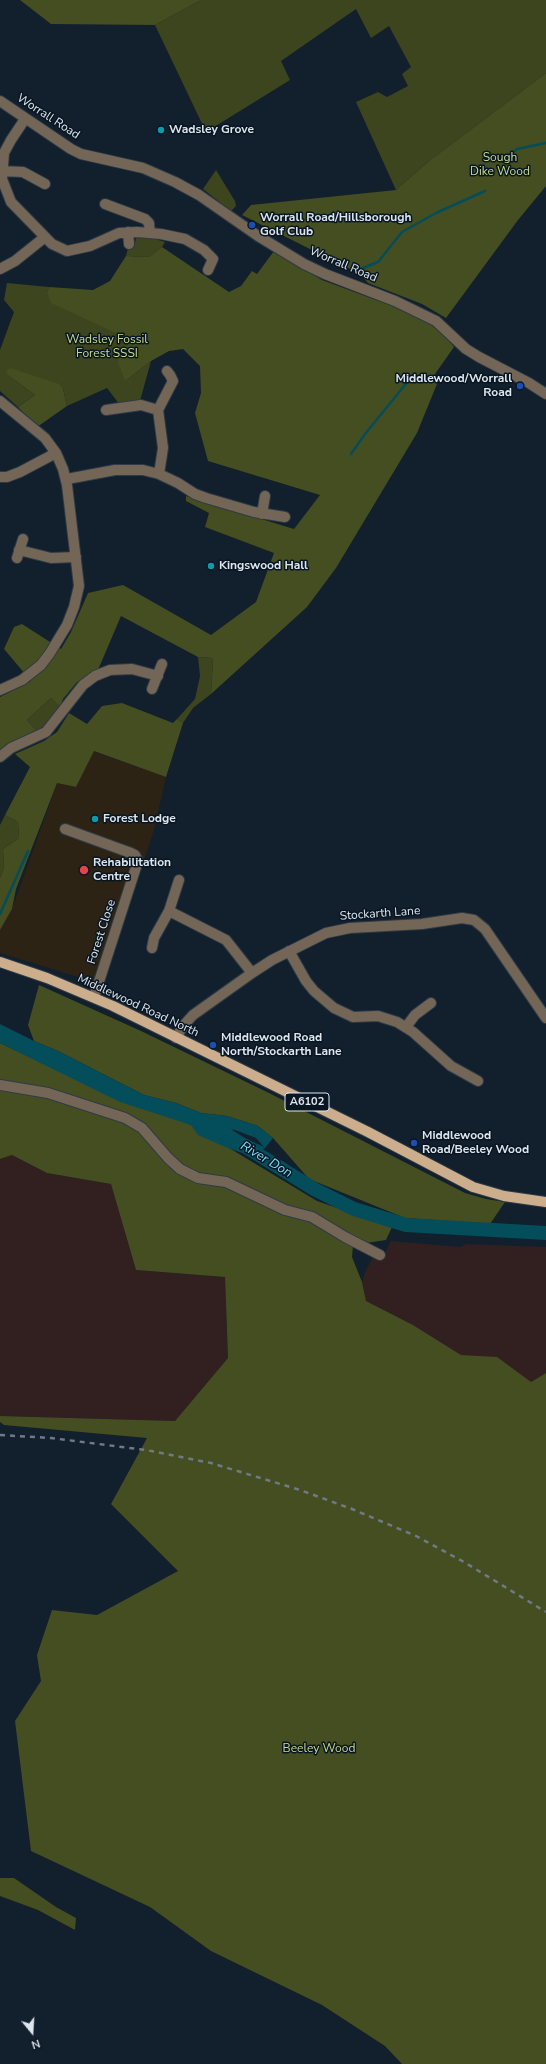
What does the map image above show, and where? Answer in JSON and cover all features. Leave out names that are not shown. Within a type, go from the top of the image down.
[{"type":"main road","name":"Middlewood Road North","points":[[0,962],[23,969],[94,997],[368,1132],[473,1187],[504,1196],[546,1202]]},
{"type":"street","name":"Worrall Road","points":[[0,101],[25,119],[81,154],[143,168],[175,182],[304,264],[325,274],[396,301],[436,321],[466,349],[530,383],[546,394]]},
{"type":"street","points":[[25,119],[7,146],[2,159],[4,186],[11,202],[52,244],[67,252],[90,246],[112,235],[128,232],[150,233],[185,239],[194,244],[210,255],[212,259],[208,270]]},
{"type":"street","points":[[2,171],[23,172],[45,184]]},
{"type":"street","points":[[105,204],[145,219],[149,224],[150,233]]},
{"type":"street","points":[[128,232],[128,244]]},
{"type":"street","points":[[0,269],[15,261],[44,237]]},
{"type":"street","points":[[159,474],[163,448],[158,410],[172,385],[172,378],[166,372]]},
{"type":"street","points":[[0,401],[44,438],[56,453],[67,479],[79,572],[78,595],[67,624],[57,644],[30,675],[11,686],[0,690]]},
{"type":"street","points":[[106,410],[141,405],[158,410]]},
{"type":"street","points":[[0,477],[7,477],[20,472],[56,453]]},
{"type":"street","points":[[67,479],[97,473],[131,469],[159,474],[178,483],[195,494],[262,514],[285,516]]},
{"type":"street","points":[[262,514],[265,496]]},
{"type":"street","points":[[23,539],[18,554],[51,558],[76,558]]},
{"type":"street","points":[[152,689],[162,664]]},
{"type":"street","points":[[0,757],[11,748],[50,729],[83,685],[95,676],[110,670],[132,669],[158,676]]},
{"type":"street","name":"Forest Close","points":[[65,829],[131,852],[135,855],[138,861],[94,997]]},
{"type":"street","points":[[152,948],[154,938],[169,911],[179,880]]},
{"type":"street","points":[[169,911],[226,940],[252,973]]},
{"type":"street","name":"Stockarth Lane","points":[[176,1038],[183,1026],[193,1015],[252,973],[289,951],[320,936],[336,930],[422,924],[468,918],[479,923],[485,929],[546,1018]]},
{"type":"street","points":[[289,951],[306,981],[334,1008],[353,1017],[385,1017],[406,1027],[442,1059],[478,1081]]},
{"type":"street","points":[[406,1027],[415,1014],[431,1003]]},
{"type":"street","points":[[0,1085],[48,1093],[125,1118],[142,1128],[168,1158],[180,1169],[198,1178],[226,1182],[285,1210],[312,1217],[345,1237],[380,1255]]},
{"type":"shaded area","name":"Rehabilitation Centre","points":[[93,751],[166,777],[154,830],[104,985],[0,953],[0,930],[12,909],[57,783],[76,787]]},
{"type":"shaded area","points":[[12,1155],[47,1173],[111,1184],[136,1270],[225,1277],[228,1358],[175,1421],[0,1416],[0,1159]]},
{"type":"shaded area","points":[[391,1241],[461,1247],[466,1244],[546,1247],[546,1373],[531,1382],[485,1357],[461,1355],[413,1325],[366,1301],[362,1282],[366,1270],[374,1255],[382,1258]]},
{"type":"green space","points":[[20,0],[201,0],[155,25],[51,24]]},
{"type":"green space","points":[[201,0],[546,0],[546,73],[429,161],[396,190],[356,102],[378,92],[387,97],[408,86],[402,74],[411,67],[389,26],[371,38],[356,9],[281,61],[290,80],[206,132],[155,25]]},
{"type":"green space","name":"Sough Dike Wood","points":[[546,73],[546,186],[518,220],[446,318],[422,304],[368,283],[360,274],[242,215],[251,205],[396,190],[429,161]]},
{"type":"green space","points":[[216,170],[235,201],[236,206],[231,211],[203,189]]},
{"type":"green space","points":[[136,238],[152,238],[165,242],[162,247],[149,257],[126,256],[128,248],[134,247]]},
{"type":"green space","points":[[162,247],[229,292],[241,286],[252,271],[257,274],[274,251],[322,280],[395,307],[425,320],[445,336],[454,347],[435,374],[439,379],[417,433],[336,568],[307,607],[211,694],[213,658],[198,657],[121,616],[98,670],[77,682],[63,699],[60,707],[51,698],[27,720],[37,731],[0,750],[0,697],[31,681],[4,649],[14,627],[22,624],[61,649],[71,632],[88,593],[123,585],[211,635],[256,602],[274,553],[205,527],[209,513],[186,501],[186,496],[294,529],[320,495],[208,461],[195,413],[201,393],[200,366],[183,349],[169,351],[151,361],[125,381],[118,362],[131,340],[51,303],[47,292],[49,287],[93,290],[110,281],[126,256],[149,257]]},
{"type":"green space","name":"Wadsley Fossil Forest SSSI","points":[[7,283],[49,287],[47,292],[148,344],[125,381],[151,361],[140,401],[120,405],[107,388],[67,406],[63,389],[9,376],[35,395],[18,407],[0,391],[0,350],[14,312],[4,300]]},
{"type":"green space","points":[[10,368],[59,384],[63,389],[67,406],[37,427],[18,407],[35,395],[9,376],[6,371]]},
{"type":"green space","points":[[198,657],[213,658],[211,694],[193,708],[183,723],[177,719],[195,699],[200,676]]},
{"type":"green space","points":[[51,698],[60,707],[50,722],[37,731],[27,720]]},
{"type":"green space","points":[[122,703],[173,723],[177,719],[183,723],[166,777],[94,751],[76,787],[57,783],[16,889],[12,909],[0,930],[0,878],[4,868],[3,849],[19,838],[18,822],[5,815],[30,767],[15,754],[44,741],[57,732],[69,713],[87,724],[102,706]]},
{"type":"green space","points":[[5,815],[18,822],[19,838],[3,849],[4,868],[0,878],[0,825]]},
{"type":"green space","points":[[39,985],[141,1031],[267,1092],[465,1193],[486,1199],[505,1202],[490,1224],[405,1218],[309,1179],[273,1138],[258,1126],[227,1116],[201,1113],[176,1103],[144,1095],[58,1051],[34,1041],[28,1025]]},
{"type":"green space","name":"Beeley Wood","points":[[0,1043],[40,1062],[191,1125],[317,1201],[392,1227],[386,1240],[353,1245],[352,1257],[362,1282],[366,1301],[413,1325],[461,1355],[497,1357],[531,1382],[546,1373],[546,2064],[402,2064],[385,2046],[322,2005],[211,1951],[150,1907],[31,1851],[15,1721],[41,1681],[37,1655],[52,1610],[97,1615],[178,1571],[111,1504],[147,1438],[4,1425],[0,1422],[0,1416],[175,1421],[228,1358],[225,1277],[136,1270],[111,1184],[47,1173],[12,1155],[0,1159]]},
{"type":"green space","points":[[0,1878],[14,1878],[56,1907],[76,1918],[75,1930],[38,1910],[0,1896]]},
{"type":"water","points":[[0,1024],[58,1051],[144,1095],[176,1103],[201,1113],[227,1116],[258,1126],[273,1138],[265,1148],[250,1156],[198,1135],[191,1125],[120,1102],[0,1043]],"holes":[[[215,1128],[235,1130],[256,1138],[264,1147],[243,1137],[225,1134]]]},
{"type":"waterway","points":[[506,158],[517,149],[546,143]]},
{"type":"waterway","points":[[358,270],[378,262],[402,232],[436,213],[485,191]]},
{"type":"waterway","points":[[351,454],[365,434],[409,380]]},
{"type":"waterway","points":[[0,914],[28,851]]},
{"type":"waterway","name":"River Don","points":[[200,1122],[209,1124],[314,1189],[354,1209],[406,1225],[546,1233]]},
{"type":"railway","points":[[0,1435],[51,1438],[146,1450],[211,1463],[300,1490],[352,1509],[416,1536],[464,1562],[546,1612]]},
{"type":"place","name":"Wadsley Grove","points":[[161,130]]},
{"type":"place","name":"Worrall Road/Hillsborough Golf Club","points":[[252,225]]},
{"type":"place","name":"Middlewood/Worrall Road","points":[[520,386]]},
{"type":"place","name":"Kingswood Hall","points":[[211,566]]},
{"type":"place","name":"Forest Lodge","points":[[95,819]]},
{"type":"place","name":"Rehabilitation Centre","points":[[84,870]]},
{"type":"place","name":"Middlewood Road North/Stockarth Lane","points":[[213,1045]]},
{"type":"place","name":"Middlewood Road/Beeley Wood","points":[[414,1143]]}]
